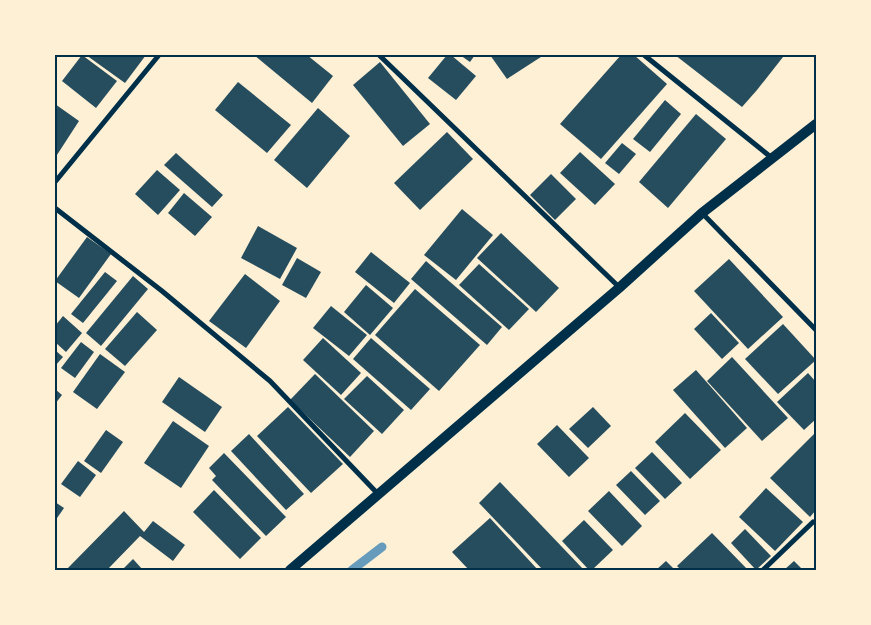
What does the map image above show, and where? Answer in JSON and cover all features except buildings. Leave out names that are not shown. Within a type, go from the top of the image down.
[{"type":"main road","points":[[290,570],[619,288],[702,213],[816,124]]},
{"type":"street","points":[[55,182],[159,55]]},
{"type":"street","points":[[379,55],[619,288]]},
{"type":"street","points":[[644,55],[772,158]]},
{"type":"street","points":[[55,208],[162,291],[270,382],[378,494]]},
{"type":"street","points":[[702,213],[816,330]]},
{"type":"street","points":[[763,570],[813,522]]},
{"type":"waterway","points":[[352,570],[382,547]]}]
